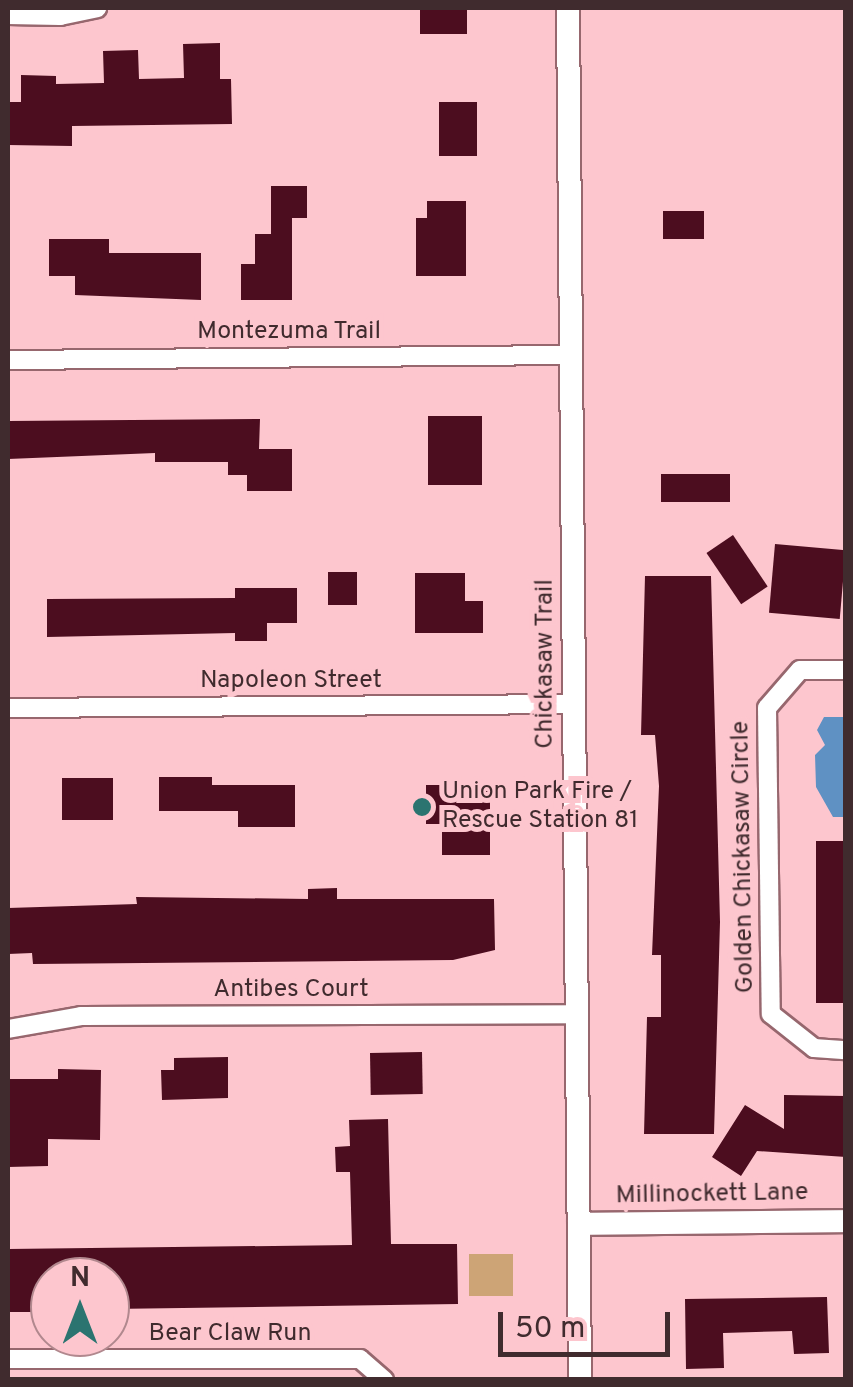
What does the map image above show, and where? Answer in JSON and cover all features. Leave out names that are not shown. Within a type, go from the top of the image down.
[{"type":"street","points":[[8,15],[60,16],[97,8]]},
{"type":"street","name":"Chickasaw Trail","points":[[568,8],[580,1380]]},
{"type":"street","name":"Montezuma Trail","points":[[8,360],[572,355]]},
{"type":"street","name":"Golden Chickasaw Circle","points":[[846,670],[800,670],[766,708],[771,1014],[814,1048],[846,1050]]},
{"type":"street","name":"Napoleon Street","points":[[8,708],[574,704]]},
{"type":"street","name":"Antibes Court","points":[[8,1029],[81,1016],[576,1014]]},
{"type":"street","name":"Millinockett Lane","points":[[580,1224],[846,1221]]},
{"type":"street","name":"Bear Claw Run","points":[[8,1359],[360,1359],[384,1380]]},
{"type":"shaded area","points":[[469,1254],[513,1254],[513,1296],[469,1296]]},
{"type":"water","points":[[824,717],[845,717],[845,817],[833,817],[816,787],[815,755],[825,745],[817,730]]},
{"type":"building","points":[[420,8],[467,8],[467,34],[420,34]]},
{"type":"building","points":[[220,43],[220,79],[231,79],[232,124],[72,126],[72,146],[8,145],[8,102],[21,102],[21,75],[56,76],[56,84],[104,83],[103,51],[138,50],[139,79],[184,78],[183,44]]},
{"type":"building","points":[[439,102],[477,102],[477,156],[439,156]]},
{"type":"building","points":[[271,186],[307,186],[307,218],[292,218],[292,300],[241,300],[241,264],[255,264],[255,234],[271,234]]},
{"type":"building","points":[[427,201],[466,201],[466,276],[416,276],[416,218],[427,218]]},
{"type":"building","points":[[663,211],[704,211],[704,239],[663,239]]},
{"type":"building","points":[[49,239],[109,239],[109,253],[201,253],[201,300],[75,295],[75,276],[49,276]]},
{"type":"building","points":[[428,416],[482,416],[482,485],[428,485]]},
{"type":"building","points":[[260,419],[259,449],[292,449],[292,491],[247,491],[247,475],[228,475],[228,462],[155,462],[155,453],[8,459],[8,421]]},
{"type":"building","points":[[661,474],[730,474],[730,502],[661,502]]},
{"type":"building","points":[[733,535],[768,586],[741,604],[706,553]]},
{"type":"building","points":[[775,544],[846,550],[840,619],[769,613]]},
{"type":"building","points":[[328,572],[357,572],[357,605],[328,605]]},
{"type":"building","points":[[415,573],[465,573],[465,601],[483,601],[483,633],[415,633]]},
{"type":"building","points":[[645,576],[711,576],[720,922],[714,1134],[644,1134],[647,1017],[661,1017],[661,955],[652,955],[659,786],[655,735],[641,735]]},
{"type":"building","points":[[235,588],[297,588],[297,623],[267,623],[267,641],[235,641],[235,633],[47,637],[47,599],[235,598]]},
{"type":"building","points":[[159,777],[212,777],[212,785],[295,785],[295,827],[238,827],[238,811],[159,811]]},
{"type":"building","points":[[62,778],[113,778],[113,820],[62,820]]},
{"type":"building","points":[[426,785],[490,785],[490,855],[442,855],[442,824],[426,824]]},
{"type":"building","points":[[816,841],[846,841],[846,1003],[816,1003]]},
{"type":"building","points":[[337,888],[337,899],[494,899],[495,950],[453,960],[33,964],[32,953],[8,954],[8,908],[137,904],[136,897],[308,899],[308,889]]},
{"type":"building","points":[[422,1052],[423,1094],[371,1095],[370,1053]]},
{"type":"building","points":[[228,1057],[228,1098],[162,1100],[161,1070],[174,1070],[174,1058]]},
{"type":"building","points":[[58,1069],[101,1070],[100,1140],[48,1139],[48,1166],[8,1167],[8,1079],[58,1079]]},
{"type":"building","points":[[784,1095],[846,1096],[846,1157],[757,1151],[741,1176],[712,1157],[745,1105],[784,1129]]},
{"type":"building","points":[[388,1119],[391,1244],[457,1244],[458,1304],[130,1309],[130,1257],[30,1257],[30,1312],[10,1312],[8,1249],[352,1245],[350,1172],[336,1172],[335,1147],[350,1146],[349,1120]]},
{"type":"building","points":[[827,1297],[829,1353],[794,1354],[792,1331],[723,1333],[724,1368],[686,1369],[685,1299]]},
{"type":"place","name":"Union Park Fire / Rescue Station 81","points":[[422,807]]}]
